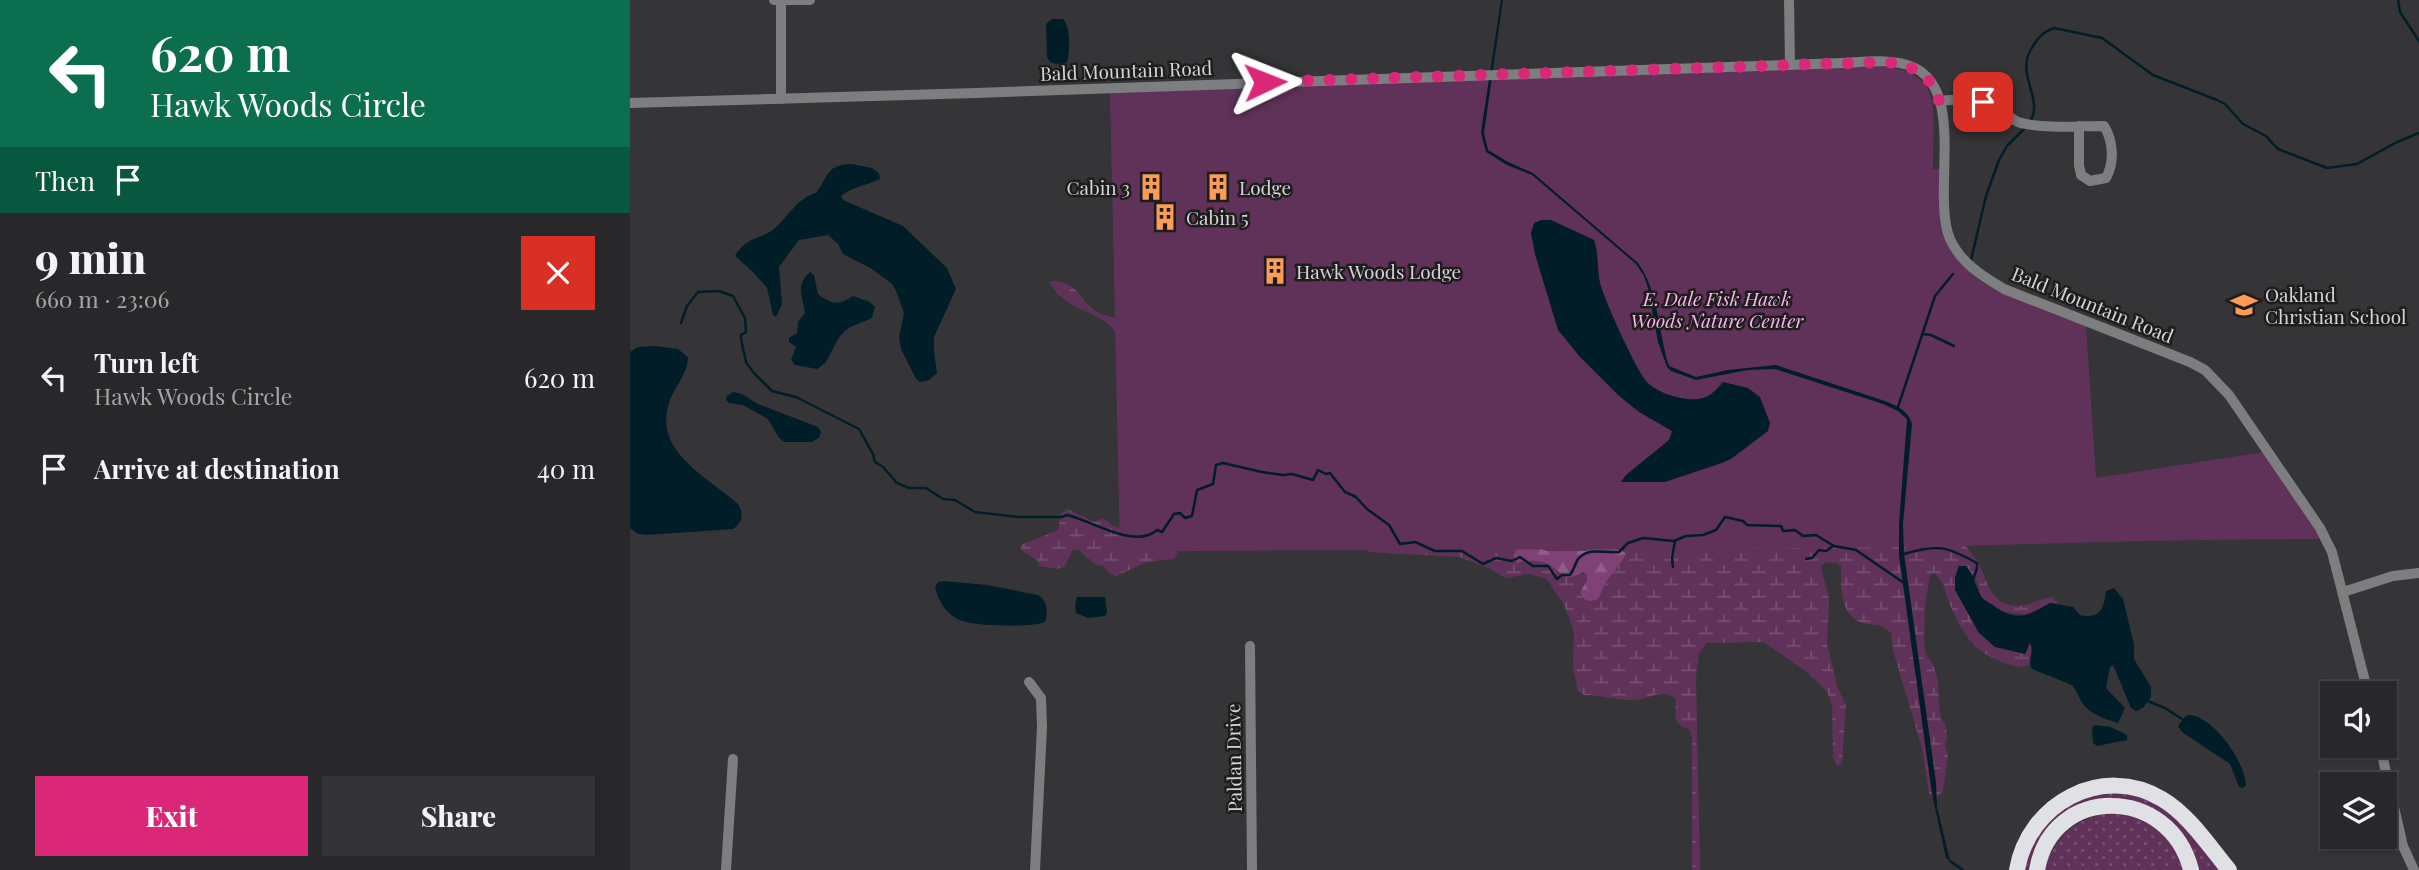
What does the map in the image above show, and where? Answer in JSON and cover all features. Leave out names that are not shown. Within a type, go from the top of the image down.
[{"type":"highway","points":[[2017,870],[2019,856],[2028,835],[2049,810],[2074,794],[2109,786],[2137,789],[2166,802],[2188,821],[2229,870]]},
{"type":"highway","points":[[2037,870],[2046,843],[2063,824],[2082,812],[2114,806],[2144,812],[2162,821],[2178,838],[2191,870]]},
{"type":"street","points":[[774,0],[810,0]]},
{"type":"street","points":[[781,0],[781,99]]},
{"type":"street","points":[[1789,0],[1790,65]]},
{"type":"street","name":"Bald Mountain Road","points":[[630,103],[1884,62],[1914,67],[1930,80],[1939,101],[1944,137],[1945,224],[1958,254],[1982,276],[2004,289],[2190,362],[2205,370],[2229,395],[2320,527],[2332,552],[2365,681]]},
{"type":"street","points":[[1939,101],[1970,98],[1997,107],[2018,122],[2048,126],[2079,126],[2104,126],[2111,136],[2111,169],[2106,178],[2091,181],[2081,175],[2079,126]]},
{"type":"street","points":[[2343,592],[2393,576],[2419,573]]},
{"type":"street","name":"Paldan Drive","points":[[1250,646],[1252,870]]},
{"type":"street","points":[[1028,682],[1041,698],[1042,718],[1035,870]]},
{"type":"street","points":[[2383,758],[2400,836],[2414,870]]},
{"type":"street","points":[[726,870],[733,759]]},
{"type":"green space","name":"E. Dale Fisk Hawk Woods Nature Center","points":[[1872,66],[1896,69],[1913,75],[1924,84],[1931,96],[1933,169],[1940,169],[1940,212],[1961,264],[1980,281],[1999,292],[2086,326],[2096,478],[2264,452],[2324,539],[1840,548],[1120,552],[1110,93]]},
{"type":"green space","points":[[1049,282],[1073,287],[1097,312],[1122,318],[1119,337],[1109,325],[1061,297]]},
{"type":"green space","points":[[1067,509],[1095,522],[1103,518],[1113,526],[1125,529],[1899,524],[1899,555],[1934,799],[1929,793],[1922,748],[1893,650],[1891,633],[1882,626],[1857,621],[1846,609],[1841,566],[1836,563],[1825,562],[1821,567],[1829,599],[1827,644],[1838,689],[1846,705],[1842,763],[1837,766],[1833,758],[1832,704],[1827,691],[1808,673],[1764,642],[1706,643],[1699,654],[1696,679],[1700,870],[1692,870],[1692,738],[1690,730],[1677,722],[1676,699],[1661,694],[1622,700],[1584,695],[1578,691],[1573,667],[1574,632],[1564,605],[1547,579],[1530,574],[1505,578],[1491,569],[1459,557],[1369,552],[1346,541],[1180,546],[1173,559],[1147,562],[1116,576],[1103,566],[1096,565],[1079,550],[1073,550],[1064,567],[1057,569],[1039,566],[1037,560],[1021,550],[1021,545],[1058,530],[1061,514]],"holes":[[[1594,543],[1626,553],[1599,598],[1594,601],[1585,599],[1580,592],[1587,580],[1587,573],[1566,578],[1544,563],[1517,563],[1513,556],[1518,546],[1533,545],[1547,551],[1586,551]]]},
{"type":"green space","points":[[1903,524],[1961,535],[1978,562],[1991,592],[2002,602],[2024,606],[2051,597],[2058,603],[2050,603],[2029,616],[2002,611],[1981,597],[1977,582],[1966,566],[1959,566],[1955,590],[1979,633],[2025,654],[2030,643],[2032,645],[2029,665],[2014,666],[1989,656],[1974,644],[1957,620],[1940,579],[1934,573],[1930,575],[1925,605],[1924,643],[1938,680],[1939,707],[1946,726],[1945,745],[1948,755],[1943,791],[1936,799],[1904,554]]},
{"type":"green space","points":[[1594,543],[1626,553],[1599,598],[1594,601],[1585,599],[1580,592],[1587,580],[1584,572],[1566,578],[1544,563],[1517,563],[1513,556],[1518,545],[1533,545],[1547,551],[1586,551]]},
{"type":"green space","points":[[2119,790],[2163,804],[2223,870],[2198,870],[2187,842],[2171,822],[2149,808],[2121,800],[2042,837],[2030,870],[2021,870],[2039,828],[2074,800]]},
{"type":"green space","points":[[2111,813],[2137,818],[2161,830],[2173,844],[2183,870],[2044,870],[2060,838],[2076,824]]},
{"type":"water","points":[[1501,0],[1484,133],[1488,150],[1533,173],[1638,263],[1654,299],[1669,366],[1696,377],[1728,370],[1776,365],[1885,401],[1908,415],[1912,424],[1903,524],[1904,554],[1936,783],[1937,807],[1950,861],[1946,858],[1932,794],[1899,555],[1907,419],[1883,404],[1775,369],[1748,370],[1696,380],[1667,367],[1658,342],[1648,288],[1636,264],[1532,175],[1507,165],[1486,152],[1481,133]]},
{"type":"water","points":[[1052,19],[1063,19],[1066,23],[1069,33],[1067,62],[1056,64],[1047,58],[1046,24]]},
{"type":"water","points":[[852,164],[872,168],[879,173],[880,179],[845,193],[841,196],[843,200],[903,226],[947,268],[956,289],[934,337],[937,373],[929,380],[920,382],[916,379],[901,349],[899,337],[904,313],[892,284],[872,269],[843,254],[838,244],[828,235],[799,240],[779,267],[782,304],[776,317],[773,315],[767,288],[735,256],[749,241],[769,232],[798,203],[816,193],[833,169]]},
{"type":"water","points":[[1551,220],[1594,240],[1603,291],[1628,350],[1650,385],[1672,396],[1695,399],[1710,395],[1723,382],[1748,388],[1760,397],[1770,423],[1768,431],[1722,463],[1665,482],[1621,482],[1669,440],[1672,431],[1639,412],[1618,395],[1580,357],[1558,330],[1531,233],[1534,223]]},
{"type":"water","points":[[810,272],[814,275],[818,294],[827,300],[839,302],[853,296],[870,302],[875,307],[872,318],[845,331],[826,362],[817,369],[795,365],[791,360],[796,347],[789,342],[789,338],[797,333],[798,322],[805,313],[801,286]]},
{"type":"water","points":[[638,347],[678,349],[688,357],[686,369],[669,403],[666,420],[669,436],[686,462],[738,504],[741,518],[733,529],[647,535],[638,534],[630,528],[630,352]]},
{"type":"water","points":[[733,392],[818,427],[821,432],[819,438],[811,442],[784,442],[768,419],[743,405],[729,403],[727,396]]},
{"type":"water","points":[[1959,566],[1969,569],[1983,599],[2016,616],[2029,614],[2050,603],[2073,607],[2080,615],[2096,614],[2102,608],[2106,591],[2114,588],[2123,599],[2134,644],[2134,659],[2151,687],[2151,697],[2143,708],[2136,711],[2131,708],[2113,665],[2110,667],[2106,688],[2125,708],[2118,723],[2090,711],[2072,685],[2032,669],[2030,643],[2025,654],[1995,647],[1979,633],[1955,590],[1955,577]]},
{"type":"water","points":[[938,582],[987,585],[1038,595],[1046,607],[1045,622],[1004,626],[957,619],[938,598],[935,587]]},
{"type":"water","points":[[1077,597],[1105,597],[1105,616],[1088,618],[1076,613]]},
{"type":"water","points":[[2190,715],[2209,724],[2227,742],[2244,775],[2246,785],[2243,788],[2239,787],[2230,764],[2182,732],[2178,726]]},
{"type":"water","points":[[2095,725],[2111,727],[2127,735],[2127,740],[2097,746],[2093,743],[2092,728]]},
{"type":"waterway","points":[[2398,0],[2400,12],[2419,41]]},
{"type":"waterway","points":[[2030,121],[2034,105],[2026,70],[2027,61],[2037,40],[2054,28],[2102,38],[2153,75],[2225,104],[2243,124],[2266,136],[2278,149],[2327,168],[2357,164],[2419,133]]},
{"type":"waterway","points":[[1971,260],[1986,196],[1999,160],[2007,146],[2024,129]]},
{"type":"waterway","points":[[1898,407],[1935,296],[1953,274]]},
{"type":"waterway","points":[[681,323],[687,306],[698,292],[719,291],[733,296],[745,318],[746,332],[741,335],[741,339],[746,362],[772,391],[796,397],[859,429],[875,462],[897,483],[909,488],[926,488],[943,499],[955,500],[975,512],[1019,517],[1067,515],[1113,532],[1137,537],[1157,530],[1162,532],[1174,514],[1180,513],[1185,518],[1192,516],[1197,490],[1213,484],[1216,465],[1223,463],[1313,480],[1318,470],[1330,473],[1345,492],[1356,497],[1389,525],[1400,544],[1415,542],[1435,551],[1462,551],[1483,564],[1496,558],[1512,561],[1520,557],[1533,566],[1548,566],[1557,579],[1562,575],[1570,575],[1578,559],[1588,553],[1619,552],[1628,543],[1643,538],[1674,541],[1686,536],[1703,535],[1716,530],[1725,517],[1743,521],[1747,525],[1781,526],[1783,531],[1795,530],[1803,536],[1816,535],[1834,546],[1856,550],[1904,583]]},
{"type":"waterway","points":[[1922,334],[1931,335],[1954,346]]},
{"type":"waterway","points":[[1673,567],[1675,541]]},
{"type":"waterway","points":[[1806,559],[1812,558],[1819,550],[1826,551],[1833,546]]},
{"type":"waterway","points":[[1904,554],[1934,548],[1957,553],[1977,563],[1973,580]]},
{"type":"waterway","points":[[2145,700],[2165,708],[2185,721]]},
{"type":"waterway","points":[[1950,861],[1963,870]]},
{"type":"place","name":"Cabin 3","points":[[1151,187]]},
{"type":"place","name":"Lodge","points":[[1218,187]]},
{"type":"place","name":"Cabin 5","points":[[1165,217]]},
{"type":"place","name":"Hawk Woods Lodge","points":[[1275,271]]},
{"type":"place","name":"Oakland Christian School","points":[[2244,305]]},
{"type":"route","points":[[1265,82],[1884,62],[1914,67],[1930,80],[1939,101],[1970,98],[1983,102]]}]
